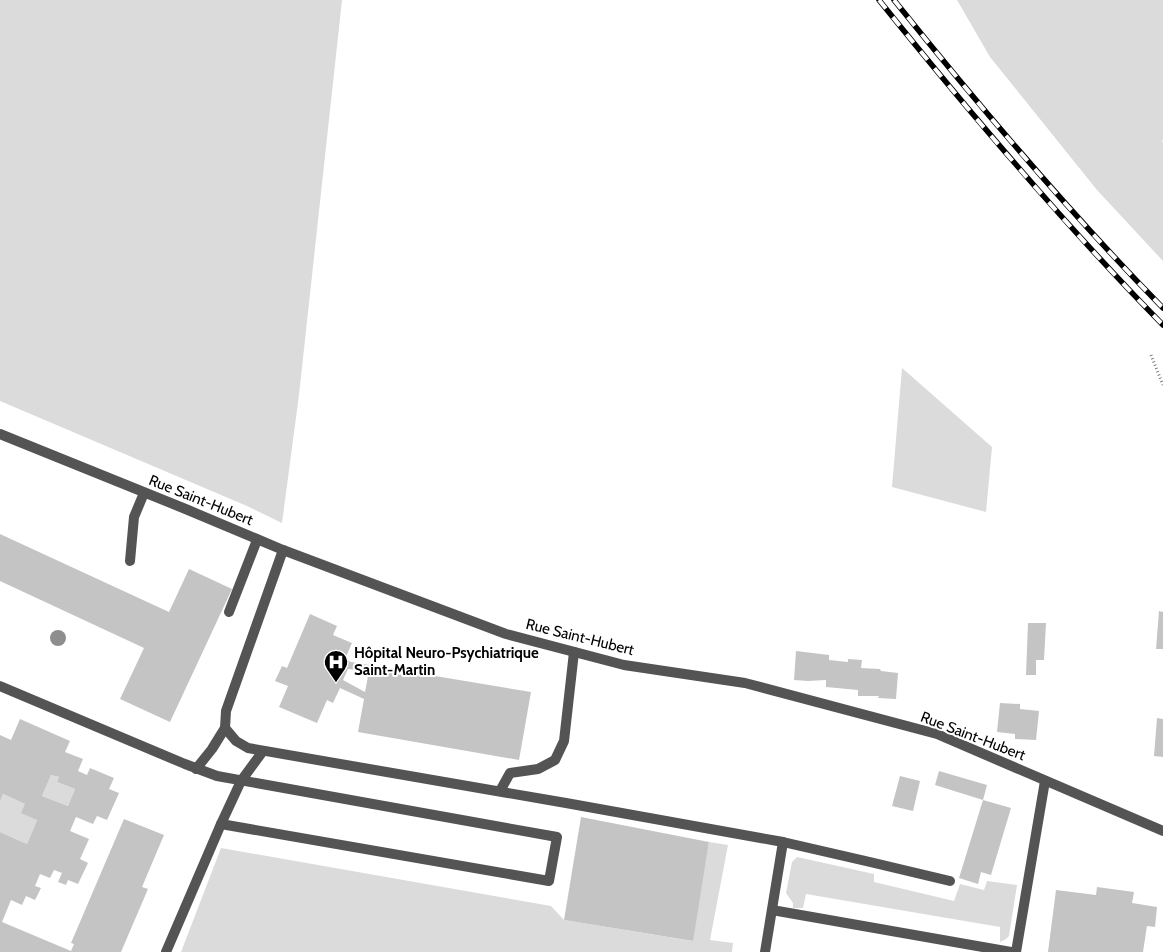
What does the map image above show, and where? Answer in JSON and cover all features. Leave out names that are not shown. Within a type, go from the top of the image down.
[{"type":"street","name":"Rue Saint-Hubert","points":[[0,434],[257,540],[506,634],[624,664],[745,683],[937,734],[1163,831]]},
{"type":"street","points":[[130,561],[134,517],[144,493]]},
{"type":"street","points":[[228,612],[257,540]]},
{"type":"street","points":[[196,768],[212,749],[225,728],[226,711],[283,550]]},
{"type":"street","points":[[500,791],[510,773],[538,769],[556,760],[564,741],[574,652]]},
{"type":"street","points":[[0,686],[217,776],[557,837],[550,881],[221,824]]},
{"type":"street","points":[[225,728],[236,741],[248,748],[783,842],[950,881]]},
{"type":"street","points":[[166,952],[241,781],[263,751]]},
{"type":"street","points":[[1016,952],[1045,781]]},
{"type":"street","points":[[765,952],[783,842]]},
{"type":"street","points":[[772,910],[1011,952]]},
{"type":"path","points":[[1151,355],[1163,385]]},
{"type":"shaded area","points":[[0,0],[342,0],[299,395],[282,523],[247,506],[0,401]]},
{"type":"shaded area","points":[[957,0],[1163,0],[1163,261],[1097,190],[990,57]]},
{"type":"shaded area","points":[[902,368],[992,447],[986,512],[892,487]]},
{"type":"shaded area","points":[[51,775],[59,777],[57,782],[75,789],[68,806],[42,796]]},
{"type":"shaded area","points":[[3,794],[25,804],[37,820],[27,844],[0,832],[0,802]]},
{"type":"shaded area","points":[[709,842],[728,845],[710,940],[733,943],[732,952],[181,952],[221,848],[551,906],[564,920],[692,941]]},
{"type":"shaded area","points":[[797,857],[874,874],[874,882],[954,901],[960,884],[984,890],[987,881],[1017,885],[1009,936],[1000,942],[1000,927],[806,894],[803,908],[793,908],[793,903],[786,893],[792,862]]},
{"type":"building","points":[[0,534],[169,612],[189,569],[232,589],[170,722],[120,699],[144,648],[0,581]]},
{"type":"building","points":[[1159,611],[1163,612],[1163,649],[1156,649]]},
{"type":"building","points":[[310,614],[337,626],[333,635],[352,643],[345,659],[351,662],[531,692],[519,760],[358,732],[364,699],[340,688],[333,703],[327,700],[317,723],[279,707],[288,686],[275,681],[282,666],[287,668]],"holes":[[[348,669],[369,671],[365,692],[343,680]]]},
{"type":"building","points":[[1028,623],[1046,623],[1044,660],[1036,660],[1036,675],[1026,675]]},
{"type":"building","points":[[796,651],[829,655],[829,660],[848,662],[848,659],[862,660],[861,668],[880,669],[881,671],[898,673],[896,699],[878,698],[879,696],[858,696],[858,690],[826,687],[826,680],[794,680]]},
{"type":"building","points":[[1000,703],[1020,704],[1020,709],[1039,711],[1036,740],[1015,739],[1015,734],[997,732]]},
{"type":"building","points":[[1157,718],[1163,719],[1163,757],[1154,756]]},
{"type":"building","points":[[20,719],[70,741],[65,752],[83,759],[78,771],[87,775],[90,768],[114,778],[109,789],[119,793],[107,820],[97,816],[93,824],[76,817],[70,831],[89,839],[80,859],[88,863],[78,884],[68,880],[66,885],[58,882],[62,873],[54,870],[50,878],[40,874],[35,886],[41,888],[35,900],[26,896],[22,905],[11,900],[2,922],[71,951],[74,944],[71,943],[124,819],[164,835],[142,887],[148,889],[121,952],[0,952],[0,832],[27,844],[37,820],[21,813],[25,804],[3,794],[0,802],[0,735],[11,740]],"holes":[[[51,775],[59,777],[57,782],[75,789],[68,806],[42,796]]]},
{"type":"building","points":[[939,771],[987,785],[983,800],[935,785]]},
{"type":"building","points":[[900,776],[920,781],[913,811],[892,806]]},
{"type":"building","points":[[983,800],[1011,808],[991,875],[981,872],[978,884],[959,878]]},
{"type":"building","points":[[581,817],[709,842],[693,941],[564,920]]},
{"type":"building","points":[[1097,887],[1134,892],[1132,903],[1157,907],[1155,927],[1147,926],[1143,952],[1048,952],[1056,890],[1096,895]]},
{"type":"railway","points":[[879,0],[1017,166],[1089,247],[1163,325]]},
{"type":"railway","points":[[894,0],[1025,157],[1093,234],[1163,308]]},
{"type":"place","name":"Hôpital Neuro-Psychiatrique Saint-Martin","points":[[336,683]]}]
